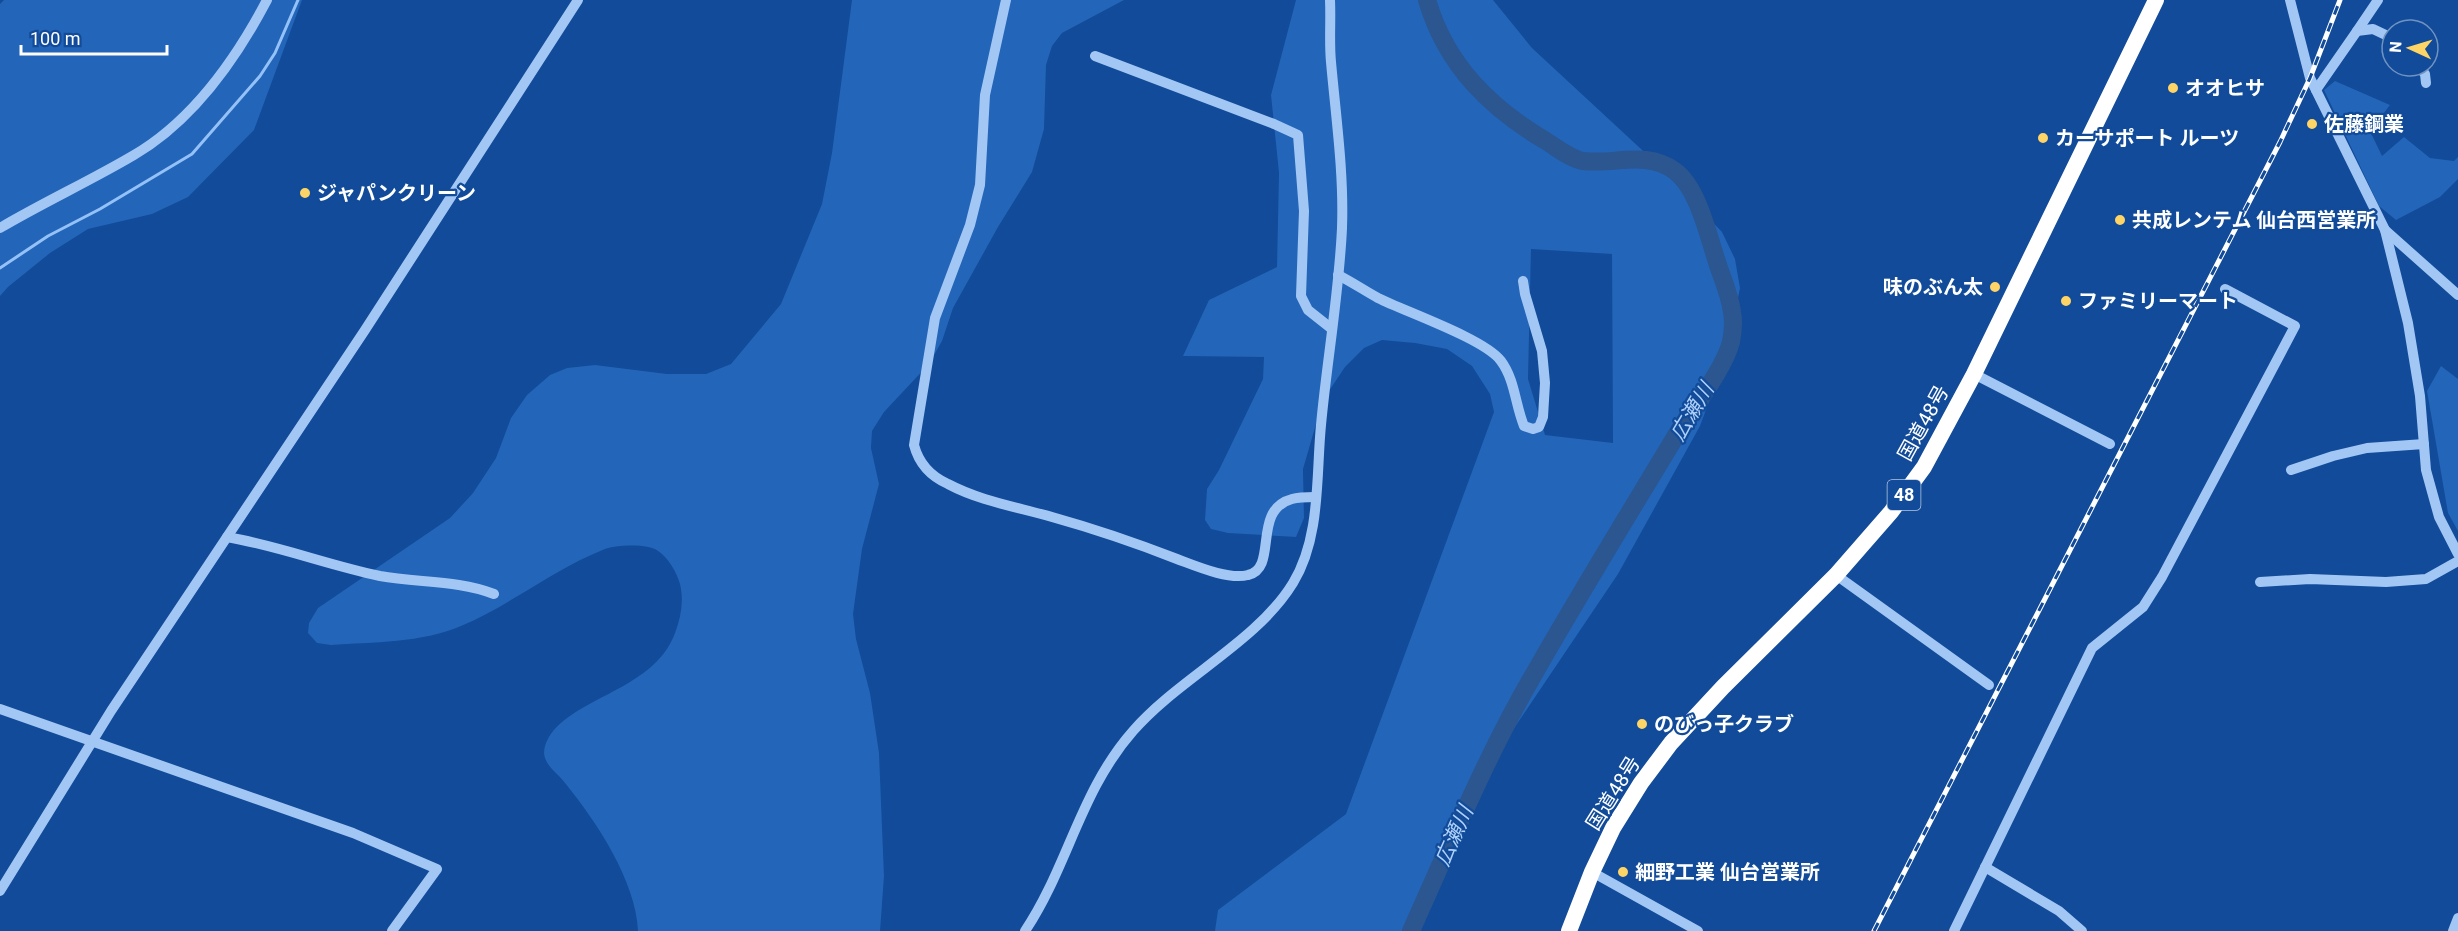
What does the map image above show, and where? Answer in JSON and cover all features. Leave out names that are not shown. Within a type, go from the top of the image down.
[{"type":"highway","name":"国道48号","points":[[1569,931],[1592,872],[1619,817],[1671,743],[1723,687],[1836,574],[1891,512],[1924,467],[1974,374],[2156,0]]},
{"type":"street","points":[[0,228],[134,155],[186,114],[227,66],[250,34],[267,0]]},
{"type":"street","points":[[0,891],[91,742],[578,0]]},
{"type":"street","points":[[1006,0],[985,95],[980,185],[970,225],[935,318],[914,445],[917,459],[928,472],[947,484],[985,499],[1112,534],[1220,574],[1247,576],[1257,571],[1263,563],[1267,522],[1274,513],[1290,499],[1315,497]]},
{"type":"street","points":[[1024,931],[1036,915],[1054,878],[1093,789],[1132,732],[1146,717],[1258,623],[1293,583],[1306,556],[1312,527],[1342,228],[1341,174],[1331,59],[1330,0]]},
{"type":"street","points":[[2290,0],[2304,58],[2316,90],[2385,230],[2408,323],[2421,396],[2426,470],[2439,517],[2458,554]]},
{"type":"street","points":[[2316,90],[2378,0]]},
{"type":"street","points":[[2357,31],[2373,29],[2380,32]]},
{"type":"street","points":[[1095,56],[1263,119],[1298,135],[1304,202],[1301,296],[1308,310],[1332,329]]},
{"type":"street","points":[[2425,78],[2426,83]]},
{"type":"street","points":[[2385,230],[2458,295]]},
{"type":"street","points":[[1338,275],[1378,298],[1491,351],[1501,361],[1508,376],[1524,426],[1533,429],[1539,427],[1543,417],[1545,383],[1542,351],[1523,281]]},
{"type":"street","points":[[1954,931],[2092,648],[2143,607],[2162,577],[2295,326],[2225,290]]},
{"type":"street","points":[[1974,374],[2110,444]]},
{"type":"street","points":[[2291,470],[2367,448],[2424,444]]},
{"type":"street","points":[[227,537],[376,575],[408,581],[474,586],[494,594]]},
{"type":"street","points":[[2260,582],[2310,579],[2386,582],[2426,579],[2458,561]]},
{"type":"street","points":[[1836,574],[1989,685]]},
{"type":"street","points":[[0,708],[353,833],[437,869],[392,931]]},
{"type":"street","points":[[1985,867],[2059,910],[2082,931]]},
{"type":"street","points":[[1592,872],[1698,931]]},
{"type":"street","points":[[2453,931],[2458,918]]},
{"type":"shaded area","points":[[4,0],[302,0],[254,130],[188,197],[152,214],[88,229],[50,253],[0,296],[0,4]]},
{"type":"shaded area","points":[[852,0],[1124,0],[1062,33],[1052,46],[1046,65],[1044,129],[1032,172],[953,308],[942,341],[929,364],[884,412],[872,431],[871,448],[879,484],[862,549],[853,614],[856,639],[870,693],[879,753],[884,876],[880,931],[638,931],[636,912],[630,892],[612,852],[577,798],[547,762],[544,752],[554,730],[569,717],[648,670],[664,653],[677,627],[682,597],[677,575],[662,554],[653,548],[640,546],[617,546],[605,549],[586,557],[461,626],[430,636],[397,641],[331,645],[317,643],[308,633],[309,623],[318,608],[450,518],[473,493],[496,458],[511,418],[527,395],[550,375],[567,368],[595,365],[667,374],[706,374],[731,364],[781,304],[822,204],[832,153]]},
{"type":"shaded area","points":[[1296,0],[1493,0],[1532,48],[1654,161],[1722,232],[1735,259],[1740,288],[1727,353],[1700,426],[1618,574],[1500,749],[1404,931],[1215,931],[1218,910],[1346,814],[1494,412],[1490,394],[1472,366],[1447,349],[1382,340],[1364,348],[1345,367],[1323,400],[1303,469],[1304,518],[1296,537],[1228,533],[1211,529],[1205,520],[1207,489],[1219,470],[1263,379],[1264,357],[1183,356],[1209,300],[1277,267],[1279,173],[1271,95]],"holes":[[[1531,249],[1612,254],[1613,443],[1545,435],[1528,379]]]},
{"type":"shaded area","points":[[2335,81],[2390,105],[2370,131],[2382,156],[2404,137],[2430,158],[2454,161],[2458,157],[2458,179],[2440,197],[2396,220],[2379,206],[2324,90]]},
{"type":"shaded area","points":[[2441,366],[2458,379],[2458,531],[2448,513],[2427,391]]},
{"type":"waterway","points":[[0,268],[48,236],[100,209],[192,154],[260,76],[275,53],[298,0]]},
{"type":"waterway","name":"広瀬川","points":[[1411,931],[1469,801],[1517,705],[1568,615],[1721,366],[1733,331],[1730,299],[1706,226],[1696,200],[1683,179],[1675,171],[1653,161],[1578,160],[1526,128],[1489,99],[1458,64],[1435,23],[1427,0]]},
{"type":"railway","points":[[1874,931],[2280,142],[2310,78],[2340,0]]},
{"type":"place","name":"オオヒサ","points":[[2173,88]]},
{"type":"place","name":"佐藤鋼業","points":[[2312,124]]},
{"type":"place","name":"カーサポート ルーツ","points":[[2043,138]]},
{"type":"place","name":"ジャパンクリーン","points":[[305,193]]},
{"type":"place","name":"共成レンテム 仙台西営業所","points":[[2120,220]]},
{"type":"place","name":"味のぶん太","points":[[1995,287]]},
{"type":"place","name":"ファミリーマート","points":[[2066,301]]},
{"type":"place","name":"のびっ子クラブ","points":[[1642,724]]},
{"type":"place","name":"細野工業 仙台営業所","points":[[1623,872]]}]
